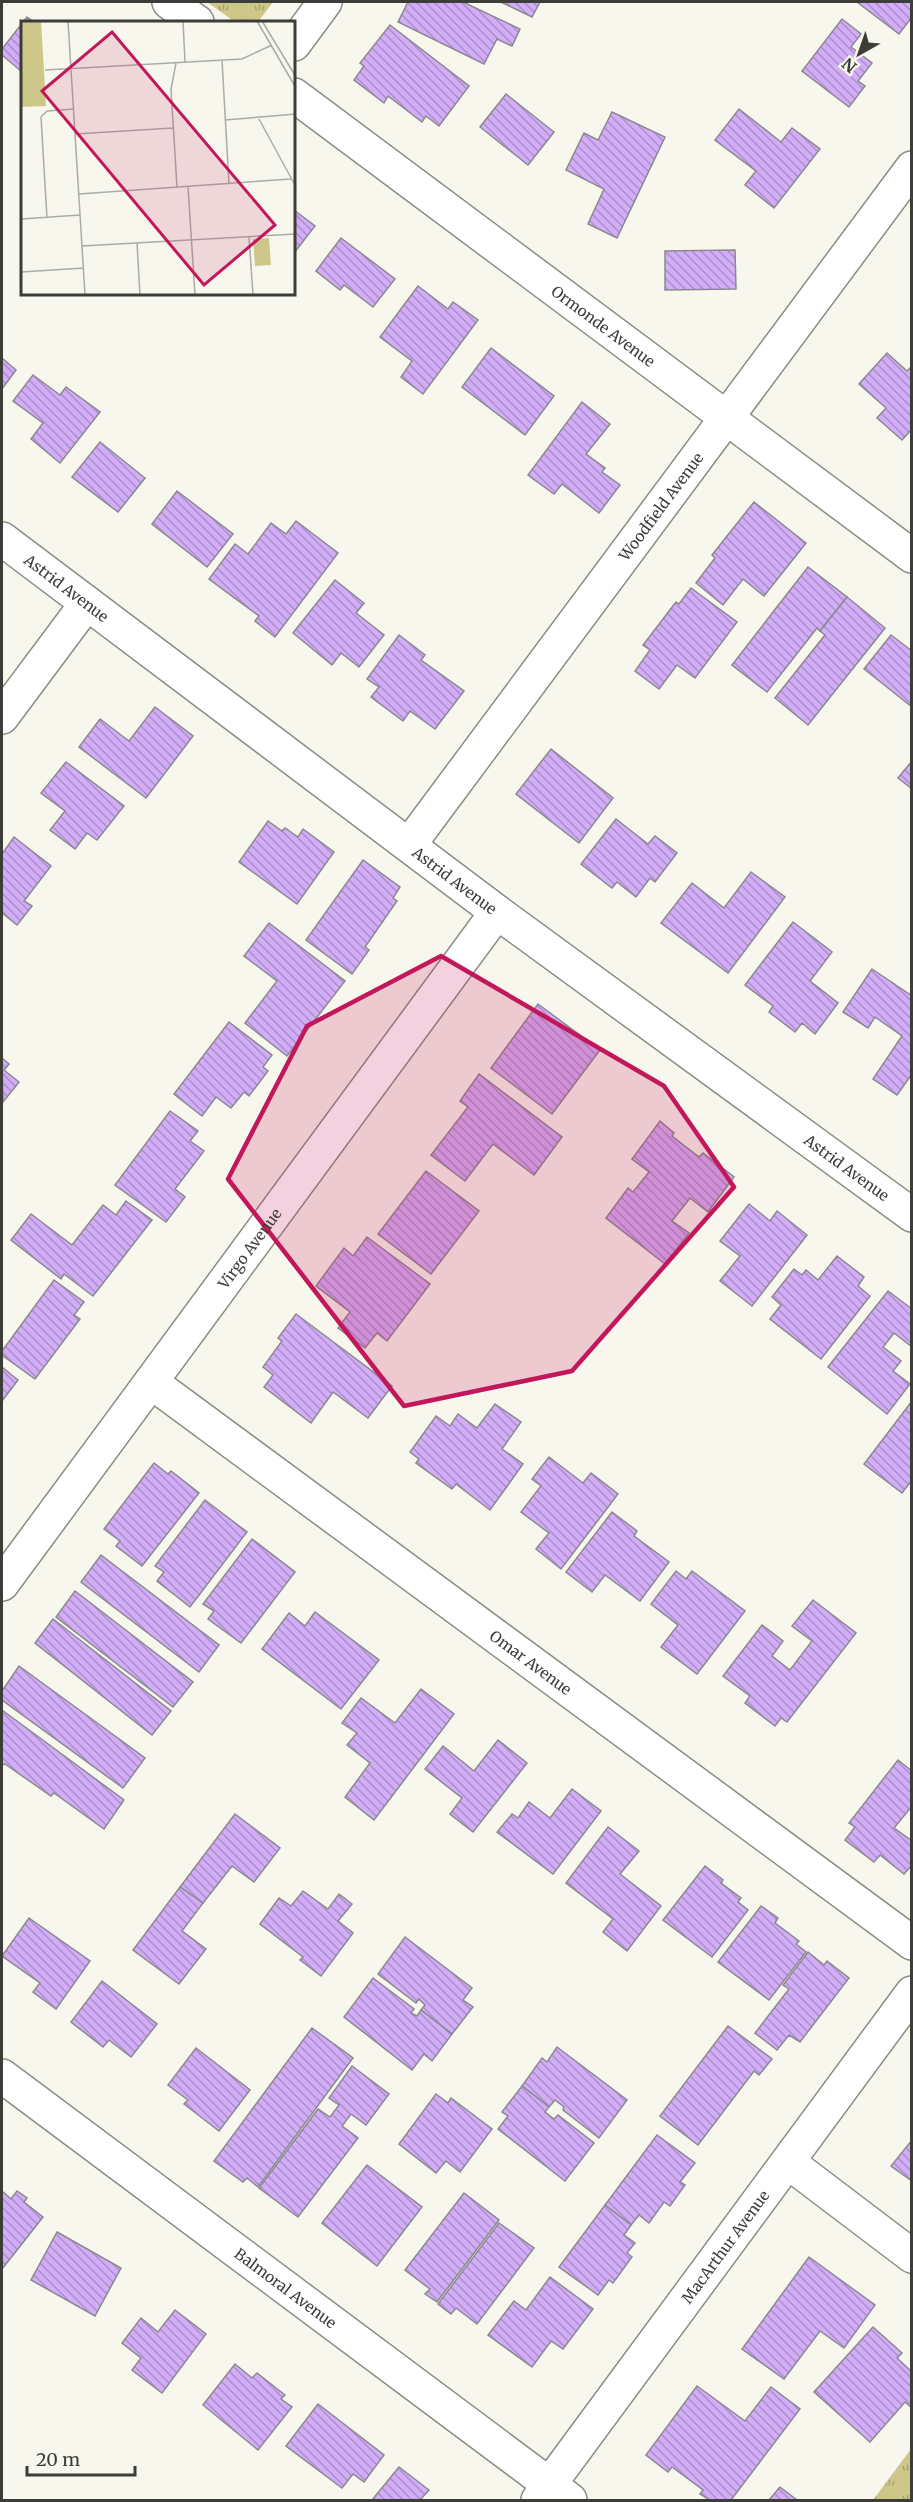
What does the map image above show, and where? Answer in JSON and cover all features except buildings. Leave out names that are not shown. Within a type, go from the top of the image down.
[{"type":"street","points":[[169,2],[196,21]]},
{"type":"street","points":[[296,41],[325,2]]},
{"type":"street","name":"Ormonde Avenue","points":[[296,96],[912,556]]},
{"type":"street","name":"Woodfield Avenue","points":[[409,845],[912,168]]},
{"type":"street","name":"Astrid Avenue","points":[[2,539],[497,912],[912,1215]]},
{"type":"street","points":[[2,717],[87,603]]},
{"type":"street","name":"Virgo Avenue","points":[[2,1584],[497,912]]},
{"type":"street","name":"Omar Avenue","points":[[151,1382],[912,1943]]},
{"type":"street","name":"MacArthur Avenue","points":[[552,2495],[788,2162],[912,1993]]},
{"type":"street","name":"Balmoral Avenue","points":[[2,2076],[552,2495]]},
{"type":"street","points":[[788,2162],[912,2256]]},
{"type":"highlighted area","points":[[441,956],[664,1086],[734,1187],[572,1371],[404,1406],[228,1179],[307,1026]]},
{"type":"green space","points":[[207,2],[273,2],[259,21],[234,21]]},
{"type":"green space","points":[[911,2449],[911,2500],[873,2500]]}]
